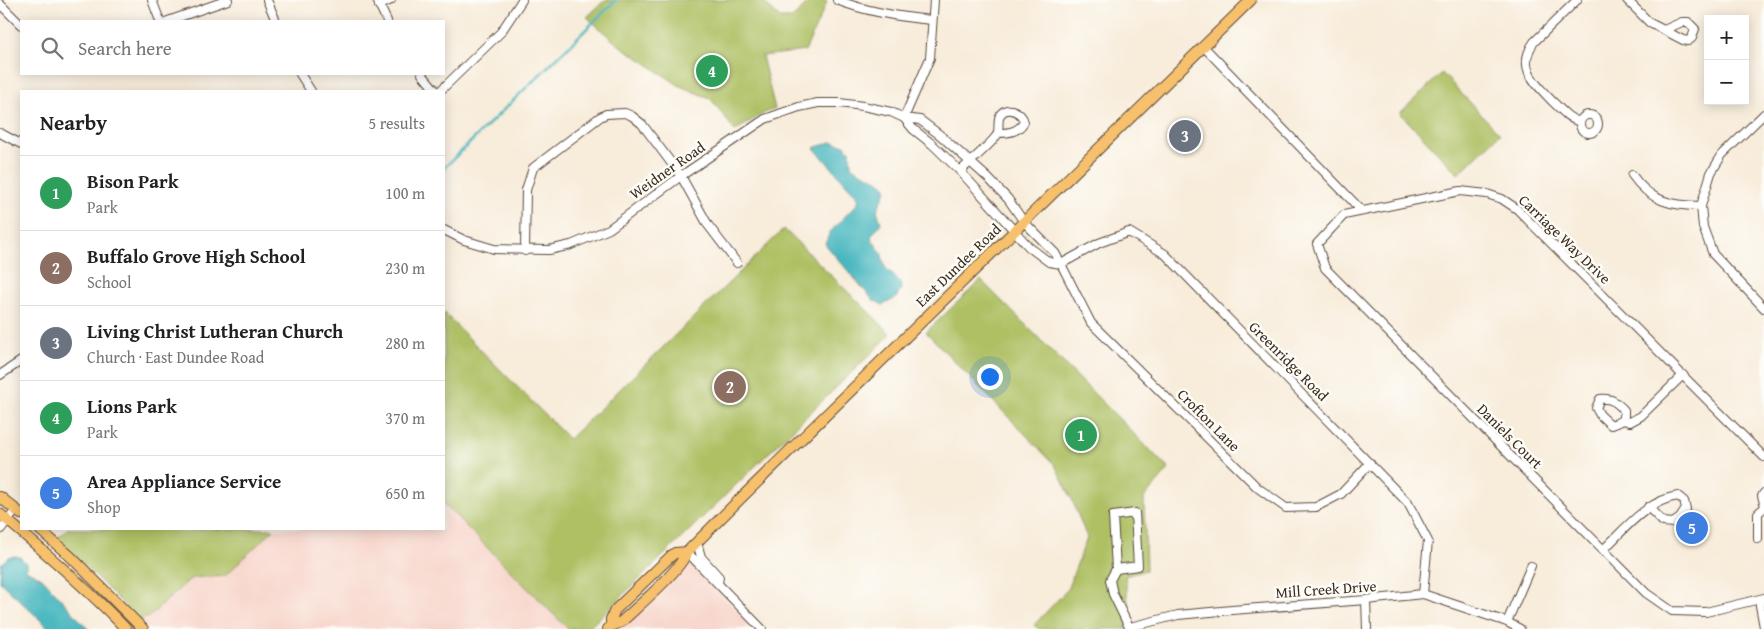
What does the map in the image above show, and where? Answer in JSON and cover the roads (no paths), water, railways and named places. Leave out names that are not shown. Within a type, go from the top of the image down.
[{"type":"main road","name":"East Dundee Road","points":[[610,627],[620,622],[636,608],[680,564],[687,552],[697,542],[1251,0]]},
{"type":"main road","points":[[0,497],[19,512]]},
{"type":"main road","points":[[4,517],[43,549],[126,629]]},
{"type":"main road","points":[[40,530],[70,556],[143,629]]},
{"type":"street","points":[[152,0],[160,20]]},
{"type":"street","points":[[171,20],[228,0]]},
{"type":"street","points":[[267,0],[276,20]]},
{"type":"street","points":[[386,20],[378,3],[391,0]]},
{"type":"street","points":[[439,90],[501,32],[522,0]]},
{"type":"street","points":[[837,0],[850,5],[899,16],[932,20]]},
{"type":"street","points":[[904,118],[930,58],[934,0]]},
{"type":"street","points":[[1577,0],[1534,42],[1528,50],[1527,59],[1530,76],[1535,84],[1568,116],[1580,122]]},
{"type":"street","points":[[1627,0],[1650,23],[1664,30]]},
{"type":"street","points":[[0,4],[20,24]]},
{"type":"street","points":[[1204,47],[1362,211]]},
{"type":"street","points":[[301,75],[310,90]]},
{"type":"street","points":[[423,75],[437,90]]},
{"type":"street","name":"Weidner Road","points":[[445,230],[464,240],[494,249],[548,250],[571,245],[609,229],[755,124],[774,114],[818,103],[863,106],[891,112],[904,118],[920,120],[971,162],[1014,206],[1024,222]]},
{"type":"street","points":[[525,251],[526,190],[533,168],[606,114],[625,113],[637,120],[681,176],[708,225],[738,263]]},
{"type":"street","points":[[1764,114],[1722,155],[1711,173],[1701,206],[1703,227],[1713,254],[1764,308]]},
{"type":"street","name":"Weidner Road","points":[[904,118],[913,129],[960,171],[1014,232]]},
{"type":"street","points":[[0,133],[20,143]]},
{"type":"street","points":[[960,171],[998,134]]},
{"type":"street","points":[[1632,175],[1647,193],[1660,200],[1685,206],[1701,206]]},
{"type":"street","name":"Carriage Way Drive","points":[[1362,211],[1460,191],[1488,194],[1502,199],[1517,209],[1764,457]]},
{"type":"street","name":"Daniels Court","points":[[1362,211],[1344,216],[1317,244],[1325,268],[1646,593],[1672,611],[1706,612],[1762,599]]},
{"type":"street","name":"Crofton Lane","points":[[1024,222],[1055,253],[1091,323],[1258,488],[1286,508],[1316,507],[1341,494],[1370,463]]},
{"type":"street","points":[[1014,232],[1048,262],[1061,264]]},
{"type":"street","name":"Greenridge Road","points":[[1061,264],[1099,244],[1129,232],[1164,254],[1408,502],[1428,541],[1423,594]]},
{"type":"street","points":[[0,375],[20,362]]},
{"type":"street","points":[[1624,420],[1630,422],[1640,416],[1683,375]]},
{"type":"street","points":[[1764,493],[1762,496],[1764,503]]},
{"type":"street","points":[[1604,550],[1648,507],[1666,498],[1678,496],[1684,501],[1686,509],[1680,518],[1673,523],[1663,522],[1648,507]]},
{"type":"street","points":[[1758,539],[1758,513],[1764,508]]},
{"type":"street","points":[[0,530],[4,517],[19,512]]},
{"type":"street","points":[[1116,569],[1138,566],[1135,513],[1113,516],[1116,569],[1110,580],[1114,594],[1130,628]]},
{"type":"street","points":[[697,542],[701,557],[719,577],[718,583]]},
{"type":"street","points":[[687,552],[762,629]]},
{"type":"street","points":[[1507,622],[1531,566]]},
{"type":"street","name":"Mill Creek Drive","points":[[1130,628],[1178,615],[1423,594],[1507,622],[1520,629]]},
{"type":"street","points":[[1762,599],[1764,628]]},
{"type":"street","points":[[1366,600],[1367,629]]},
{"type":"water","points":[[831,142],[845,145],[850,150],[851,166],[886,187],[877,210],[881,223],[871,238],[881,252],[885,267],[900,282],[901,289],[896,298],[883,305],[873,300],[825,244],[830,232],[857,204],[859,198],[814,148]]},
{"type":"water","points":[[8,557],[20,557],[26,563],[26,570],[42,578],[88,629],[50,629],[0,582],[1,564]]},
{"type":"waterway","points":[[445,167],[616,0]]},
{"type":"place","name":"Lions Park","points":[[712,71]]},
{"type":"place","name":"Living Christ Lutheran Church","points":[[1185,136]]},
{"type":"place","name":"Buffalo Grove High School","points":[[730,387]]},
{"type":"place","name":"Bison Park","points":[[1081,435]]},
{"type":"place","name":"Area Appliance Service","points":[[1692,528]]}]
